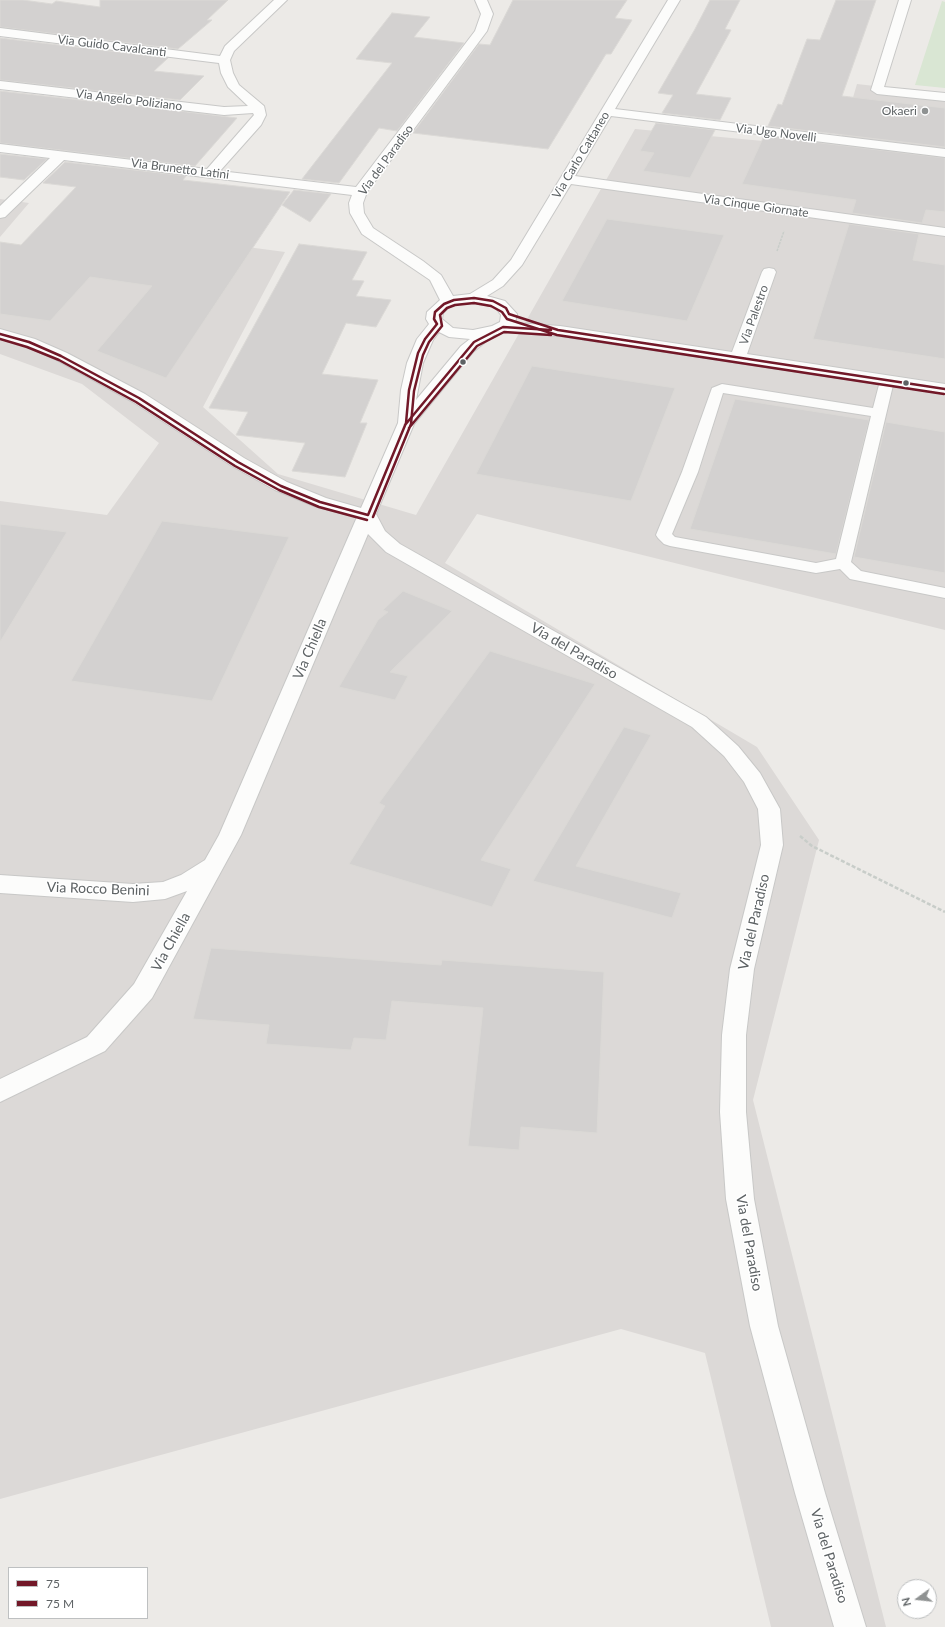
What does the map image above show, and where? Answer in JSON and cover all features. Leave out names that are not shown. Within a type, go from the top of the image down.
[{"type":"street","points":[[211,173],[256,122],[260,115],[259,109],[234,87],[227,73],[224,60],[229,49],[281,0]]},
{"type":"street","name":"Via del Paradiso","points":[[448,302],[436,278],[418,264],[368,231],[357,213],[356,203],[360,192],[481,31],[487,14],[481,0]]},
{"type":"street","name":"Via Carlo Cattaneo","points":[[474,298],[498,283],[517,262],[674,0]]},
{"type":"street","points":[[905,0],[877,90],[945,97]]},
{"type":"street","name":"Via Guido Cavalcanti","points":[[0,32],[224,60]]},
{"type":"street","name":"Via Angelo Poliziano","points":[[0,85],[224,111],[259,109]]},
{"type":"street","name":"Via Ugo Novelli","points":[[606,112],[945,153]]},
{"type":"street","name":"Via Brunetto Latini","points":[[0,148],[360,192]]},
{"type":"street","points":[[0,214],[61,155]]},
{"type":"street","name":"Via Cinque Giornate","points":[[567,179],[945,232]]},
{"type":"street","name":"Via Palestro","points":[[738,358],[769,272]]},
{"type":"street","points":[[0,334],[29,342],[61,356],[139,398],[238,462],[281,486],[320,502],[368,515],[406,423],[467,349],[506,321],[500,304],[474,298],[448,302],[435,312],[434,319],[437,324],[449,332],[460,334],[487,334]]},
{"type":"street","name":"Via Palestro","points":[[506,321],[945,390]]},
{"type":"street","points":[[406,423],[409,390],[415,362],[425,339],[437,324]]},
{"type":"street","name":"Via del Paradiso","points":[[368,515],[377,534],[393,548],[699,722],[731,751],[752,778],[769,809],[772,845],[742,969],[734,1035],[733,1112],[740,1199],[764,1326],[810,1493],[850,1627]]},
{"type":"street","name":"Via Chiella","points":[[0,1091],[96,1044],[143,991],[230,835],[368,515]]},
{"type":"street","name":"Via Rocco Benini","points":[[0,884],[133,893],[165,890],[189,880],[214,866]]},
{"type":"lane","points":[[843,564],[887,381]]},
{"type":"lane","points":[[879,413],[722,388],[717,391],[690,472],[664,535],[670,541],[816,568],[843,564],[856,575],[945,593]]},
{"type":"path","points":[[769,272],[791,211]]},
{"type":"path","points":[[769,809],[812,846],[945,912]]},
{"type":"shaded area","points":[[857,84],[945,94],[945,630],[477,514],[445,563],[757,747],[819,840],[753,1100],[886,1627],[771,1627],[705,1353],[621,1329],[0,1499],[0,501],[107,515],[159,443],[82,384],[0,354],[0,261],[127,231],[285,252],[203,407],[278,474],[416,515],[635,129],[838,148]]},
{"type":"shaded area","points":[[0,199],[29,203],[0,237]]},
{"type":"green space","points":[[942,1],[945,2],[945,88],[915,85]]},
{"type":"building","points":[[0,0],[23,0],[52,4],[56,1],[100,7],[100,0],[228,0],[207,20],[212,20],[178,49],[0,27]]},
{"type":"building","points":[[513,0],[627,0],[615,18],[632,20],[611,54],[606,54],[548,149],[413,133],[479,44],[490,45]]},
{"type":"building","points":[[710,0],[740,0],[725,29],[731,30],[696,94],[731,98],[720,120],[662,113],[673,95],[658,93]]},
{"type":"building","points":[[836,0],[876,0],[842,96],[945,108],[945,147],[768,126],[778,104],[782,105],[807,39],[820,40]]},
{"type":"building","points":[[392,13],[430,17],[414,37],[464,43],[397,131],[379,128],[339,183],[302,179],[392,63],[356,59]]},
{"type":"building","points":[[0,38],[168,58],[154,71],[204,76],[180,100],[0,80]]},
{"type":"building","points":[[0,91],[237,118],[195,166],[0,143]]},
{"type":"building","points":[[656,123],[715,130],[690,178],[643,171],[654,153],[640,151]]},
{"type":"building","points":[[764,136],[945,158],[945,212],[926,210],[922,223],[852,213],[856,200],[742,184]]},
{"type":"building","points":[[0,154],[47,159],[24,180],[0,177]]},
{"type":"building","points":[[65,162],[186,176],[183,180],[290,192],[166,378],[97,351],[152,286],[90,277],[50,321],[0,314],[0,242],[21,245],[76,187],[43,183]]},
{"type":"building","points":[[294,190],[331,194],[310,222],[282,205]]},
{"type":"building","points":[[607,219],[724,235],[687,321],[562,301]]},
{"type":"building","points":[[849,224],[919,234],[913,260],[945,265],[945,359],[813,339]]},
{"type":"building","points":[[299,244],[367,252],[352,280],[364,281],[356,296],[391,300],[376,327],[346,323],[322,374],[378,380],[360,423],[367,423],[345,477],[292,471],[305,443],[236,435],[248,412],[209,408]]},
{"type":"building","points":[[532,366],[675,388],[631,501],[476,474]]},
{"type":"building","points":[[735,399],[869,420],[836,554],[690,529]]},
{"type":"building","points":[[886,422],[945,432],[945,573],[854,557]]},
{"type":"building","points":[[162,521],[289,537],[212,701],[71,681]]},
{"type":"building","points":[[0,524],[67,532],[0,642]]},
{"type":"building","points":[[403,591],[452,611],[390,672],[408,676],[395,700],[339,687],[378,620],[388,612],[383,610]]},
{"type":"building","points":[[490,651],[595,684],[481,860],[511,869],[492,907],[349,864],[385,806],[379,803]]},
{"type":"building","points":[[624,727],[651,735],[576,866],[681,893],[672,918],[533,881]]},
{"type":"building","points":[[211,948],[441,965],[442,960],[604,972],[597,1133],[521,1127],[519,1150],[468,1146],[483,1008],[392,1001],[386,1040],[354,1038],[351,1050],[266,1044],[269,1025],[193,1019]]},
{"type":"transit line","name":"75","points":[[368,515],[406,423],[409,390],[418,353],[425,339],[437,324],[434,319],[435,312],[444,304],[454,300],[474,298],[493,301],[506,308],[509,314],[558,330],[945,389]]},
{"type":"transit line","points":[[373,517],[411,424],[414,391],[423,355],[429,342],[442,326],[440,315],[447,308],[455,305],[474,303],[491,306],[502,312],[507,319],[557,335],[944,394]]},
{"type":"transit line","name":"75","points":[[405,425],[474,342],[503,327],[551,330]]},
{"type":"transit line","points":[[409,428],[477,346],[504,332],[551,335]]},
{"type":"transit line","name":"75","points":[[0,334],[29,342],[61,356],[139,398],[238,462],[281,486],[320,502],[368,515]]},
{"type":"transit line","points":[[0,339],[27,347],[59,360],[136,402],[235,466],[279,490],[319,507],[367,520]]},
{"type":"place","name":"Okaeri","points":[[925,111]]}]
